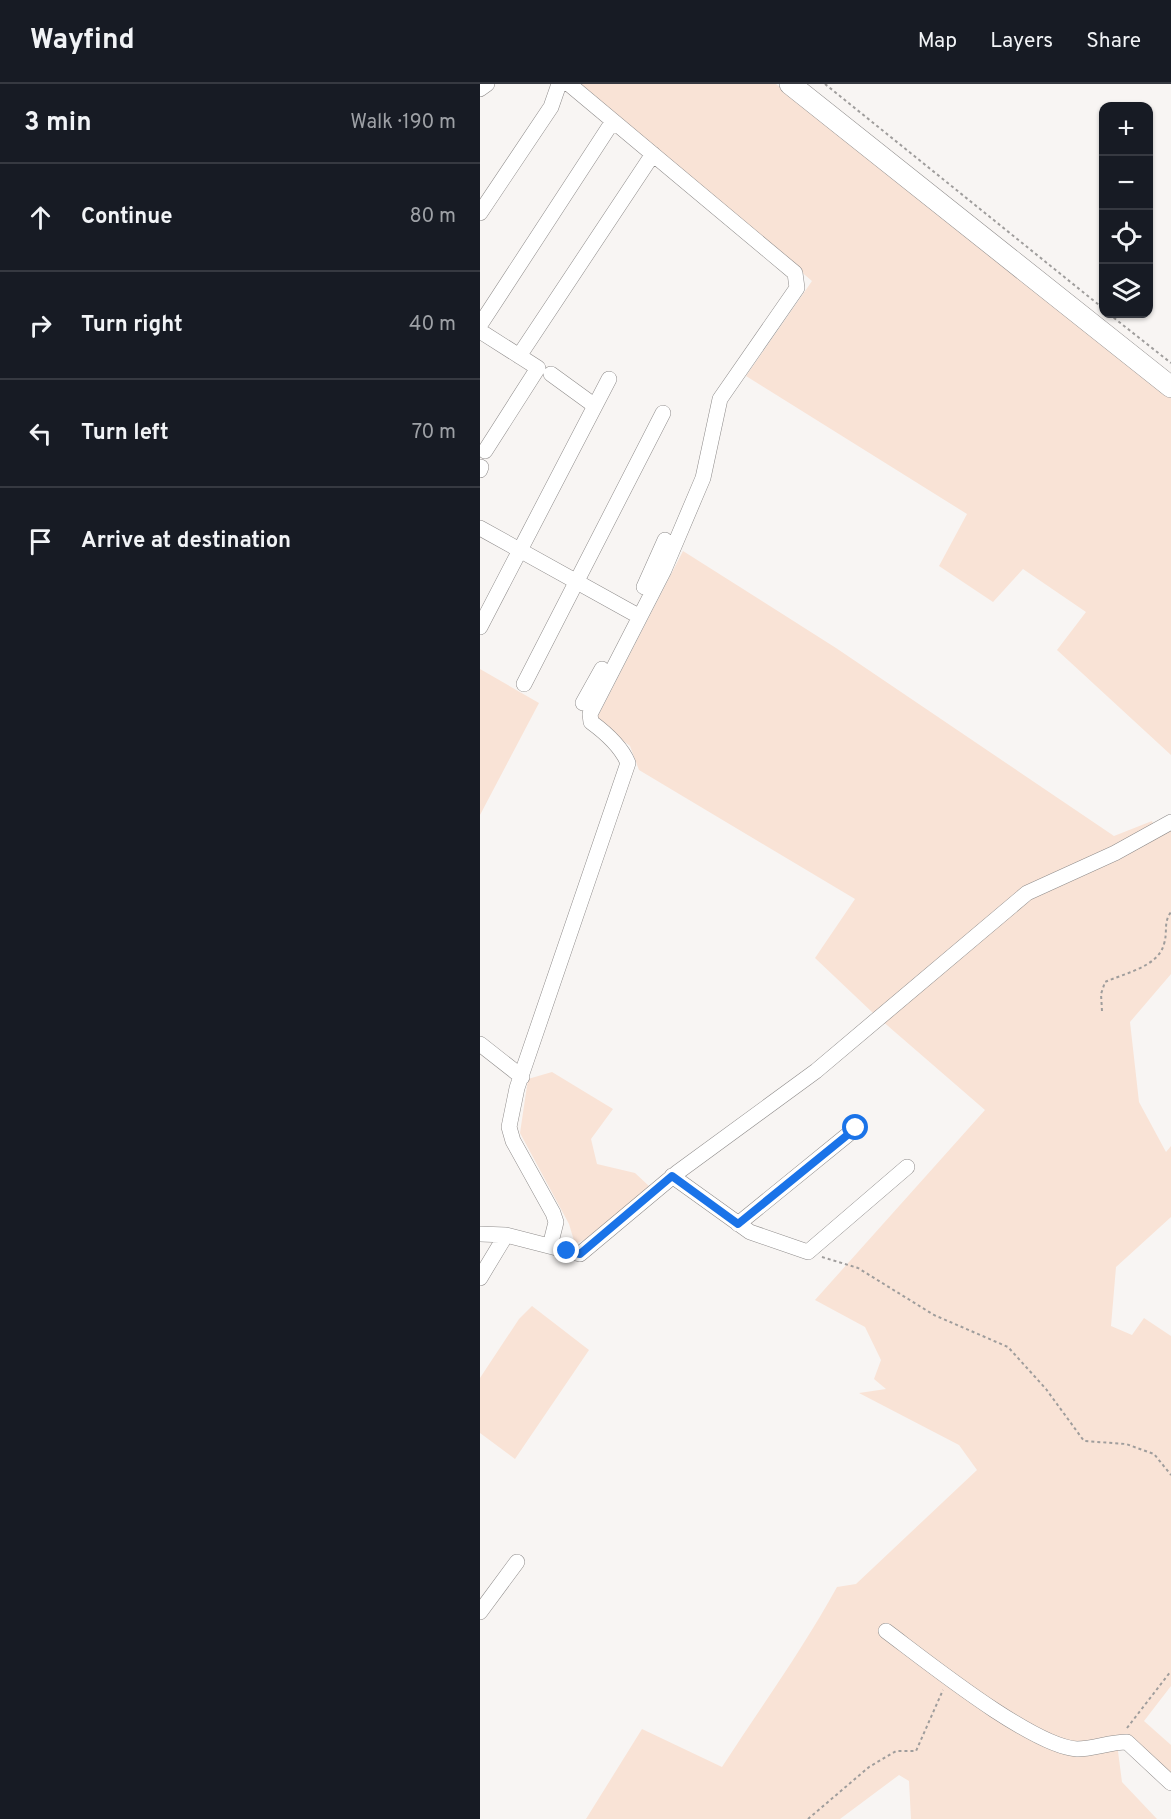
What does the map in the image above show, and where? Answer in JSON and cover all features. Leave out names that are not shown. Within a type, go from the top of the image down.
[{"type":"street","points":[[480,89],[487,84]]},
{"type":"street","points":[[480,213],[551,107],[559,84]]},
{"type":"street","points":[[550,1246],[556,1222],[553,1213],[513,1141],[509,1127],[522,1077],[628,763],[619,748],[591,722],[590,714],[664,570],[703,478],[720,399],[797,288],[795,273],[569,84]]},
{"type":"street","points":[[790,84],[1171,387]]},
{"type":"street","points":[[480,325],[614,121]]},
{"type":"street","points":[[519,356],[653,154]]},
{"type":"street","points":[[480,331],[538,368],[485,451]]},
{"type":"street","points":[[551,374],[595,406]]},
{"type":"street","points":[[480,627],[609,379]]},
{"type":"street","points":[[524,684],[663,413]]},
{"type":"street","points":[[583,703],[633,613],[684,499]]},
{"type":"street","points":[[480,528],[633,613]]},
{"type":"street","points":[[480,1234],[506,1235],[580,1254],[672,1176],[816,1071],[1027,893],[1115,853],[1171,822]]},
{"type":"street","points":[[480,1044],[522,1077]]},
{"type":"street","points":[[738,1224],[856,1128]]},
{"type":"street","points":[[672,1176],[750,1232],[808,1252],[907,1167]]},
{"type":"street","points":[[480,1278],[506,1235]]},
{"type":"street","points":[[480,1612],[517,1562]]},
{"type":"street","points":[[886,1631],[1033,1735],[1077,1749],[1123,1742],[1141,1753],[1171,1783]]},
{"type":"path","points":[[825,84],[1099,305]]},
{"type":"path","points":[[1114,318],[1171,363]]},
{"type":"path","points":[[1102,1011],[1101,994],[1105,982],[1154,961],[1164,944],[1165,920],[1171,912]]},
{"type":"path","points":[[808,1252],[858,1268],[934,1315],[1008,1347],[1046,1389],[1084,1441],[1126,1444],[1154,1454],[1171,1475]]},
{"type":"path","points":[[1123,1742],[1122,1735],[1171,1671]]},
{"type":"path","points":[[808,1819],[869,1767],[896,1751],[916,1751],[948,1677]]},
{"type":"shaded area","points":[[581,84],[776,84],[1171,394],[1171,755],[1057,650],[1086,612],[1023,569],[993,602],[939,566],[967,514],[746,376],[812,281]]},
{"type":"shaded area","points":[[683,551],[836,648],[1114,836],[1152,821],[1158,837],[1171,830],[1171,974],[1130,1022],[1139,1102],[1166,1152],[1171,1146],[1171,1217],[1116,1267],[1111,1326],[1132,1335],[1144,1318],[1171,1336],[1171,1686],[1144,1721],[1171,1745],[1171,1780],[1116,1736],[1122,1782],[1157,1819],[911,1819],[909,1781],[899,1775],[840,1819],[586,1819],[642,1729],[722,1767],[796,1655],[837,1587],[856,1584],[977,1470],[959,1445],[859,1393],[886,1389],[874,1379],[881,1360],[865,1327],[815,1300],[985,1110],[873,1013],[815,958],[855,899],[639,770],[630,746],[596,720]]},
{"type":"shaded area","points":[[480,669],[539,703],[480,815]]},
{"type":"shaded area","points":[[552,1072],[613,1109],[591,1139],[597,1164],[635,1173],[649,1186],[596,1235],[575,1244],[569,1224],[520,1133],[528,1079]]},
{"type":"shaded area","points":[[532,1306],[589,1350],[515,1459],[480,1433],[480,1378],[519,1319]]},
{"type":"route","points":[[567,1251],[580,1254],[590,1243],[609,1230],[672,1176],[738,1224],[856,1128]]}]
